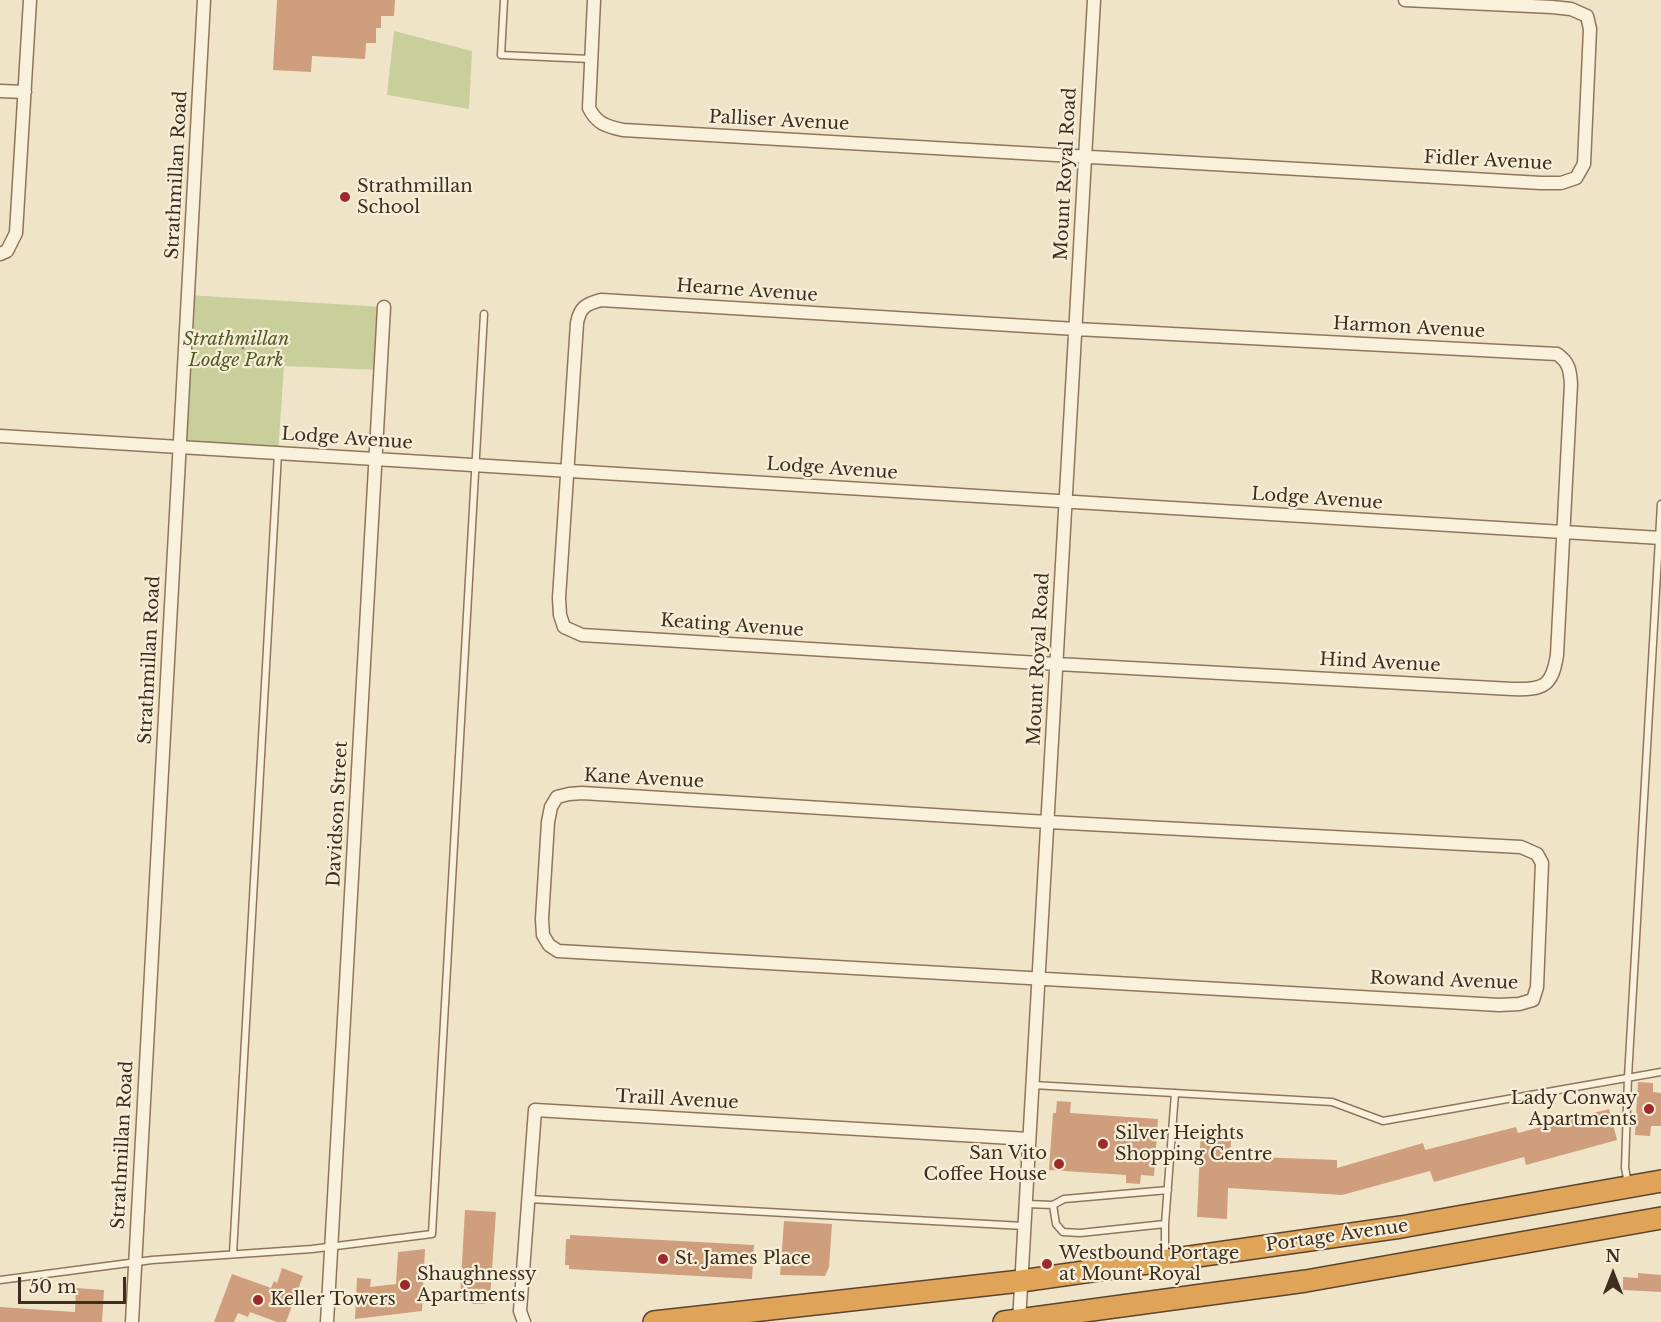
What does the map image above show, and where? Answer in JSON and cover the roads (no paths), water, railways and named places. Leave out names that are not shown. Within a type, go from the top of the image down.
[{"type":"highway","name":"Portage Avenue","points":[[654,1322],[1021,1281],[1401,1227],[1661,1181]]},
{"type":"highway","name":"Portage Avenue","points":[[1014,1321],[1313,1280],[1661,1218]]},
{"type":"street","points":[[0,254],[7,251],[16,233],[30,0]]},
{"type":"street","name":"Strathmillan Road","points":[[132,1322],[204,0]]},
{"type":"street","name":"Palliser Avenue","points":[[594,0],[589,108],[595,120],[604,126],[623,130],[1084,158]]},
{"type":"street","name":"Mount Royal Road","points":[[1014,1321],[1021,1281],[1094,0]]},
{"type":"street","name":"Fidler Avenue","points":[[1084,158],[1541,183],[1561,183],[1576,178],[1584,164],[1590,29],[1587,16],[1571,9],[1552,7],[1405,0]]},
{"type":"street","points":[[0,91],[25,92]]},
{"type":"street","name":"Hearne Avenue","points":[[567,471],[579,313],[586,304],[601,300],[1076,329]]},
{"type":"street","name":"Davidson Street","points":[[327,1322],[384,307]]},
{"type":"street","name":"Harmon Avenue","points":[[1076,329],[1557,354],[1565,360],[1570,370],[1571,384],[1563,532]]},
{"type":"street","name":"Lodge Avenue","points":[[0,436],[1660,538]]},
{"type":"street","name":"Keating Avenue","points":[[567,471],[560,615],[564,627],[582,635],[1057,664]]},
{"type":"street","name":"Hind Avenue","points":[[1057,664],[1534,689],[1547,683],[1554,674],[1563,532]]},
{"type":"street","name":"Kane Avenue","points":[[1039,980],[558,951],[549,945],[543,935],[542,919],[551,807],[557,797],[569,794],[1048,822]]},
{"type":"street","name":"Rowand Avenue","points":[[1039,980],[1499,1005],[1519,1004],[1533,1000],[1539,968],[1542,863],[1537,854],[1521,847],[1048,822]]},
{"type":"street","name":"Traill Avenue","points":[[524,1322],[520,1311],[535,1110],[1029,1139]]},
{"type":"lane","points":[[504,0],[501,55],[590,59]]},
{"type":"lane","points":[[0,1280],[135,1263],[331,1246],[432,1234],[484,314]]},
{"type":"lane","points":[[233,1254],[278,453]]},
{"type":"lane","points":[[1629,1187],[1625,1168],[1628,1077],[1661,504]]},
{"type":"lane","points":[[1032,1084],[1332,1102],[1383,1121],[1661,1072]]},
{"type":"lane","points":[[1165,1260],[1165,1224],[1175,1093]]},
{"type":"lane","points":[[1025,1204],[1053,1204],[1064,1199],[1168,1190]]},
{"type":"lane","points":[[529,1199],[1024,1227]]},
{"type":"lane","points":[[1053,1204],[1056,1224],[1063,1232],[1080,1233],[1165,1224]]},
{"type":"place","name":"Strathmillan School","points":[[345,197]]},
{"type":"place","name":"Lady Conway Apartments","points":[[1649,1109]]},
{"type":"place","name":"Silver Heights Shopping Centre","points":[[1103,1144]]},
{"type":"place","name":"San Vito Coffee House","points":[[1059,1164]]},
{"type":"place","name":"St. James Place","points":[[663,1259]]},
{"type":"place","name":"Westbound Portage at Mount Royal","points":[[1047,1264]]},
{"type":"place","name":"Shaughnessy Apartments","points":[[405,1285]]},
{"type":"place","name":"Keller Towers","points":[[258,1300]]},
{"type":"park label","name":"Strathmillan Lodge Park","points":[[236,350]]}]
